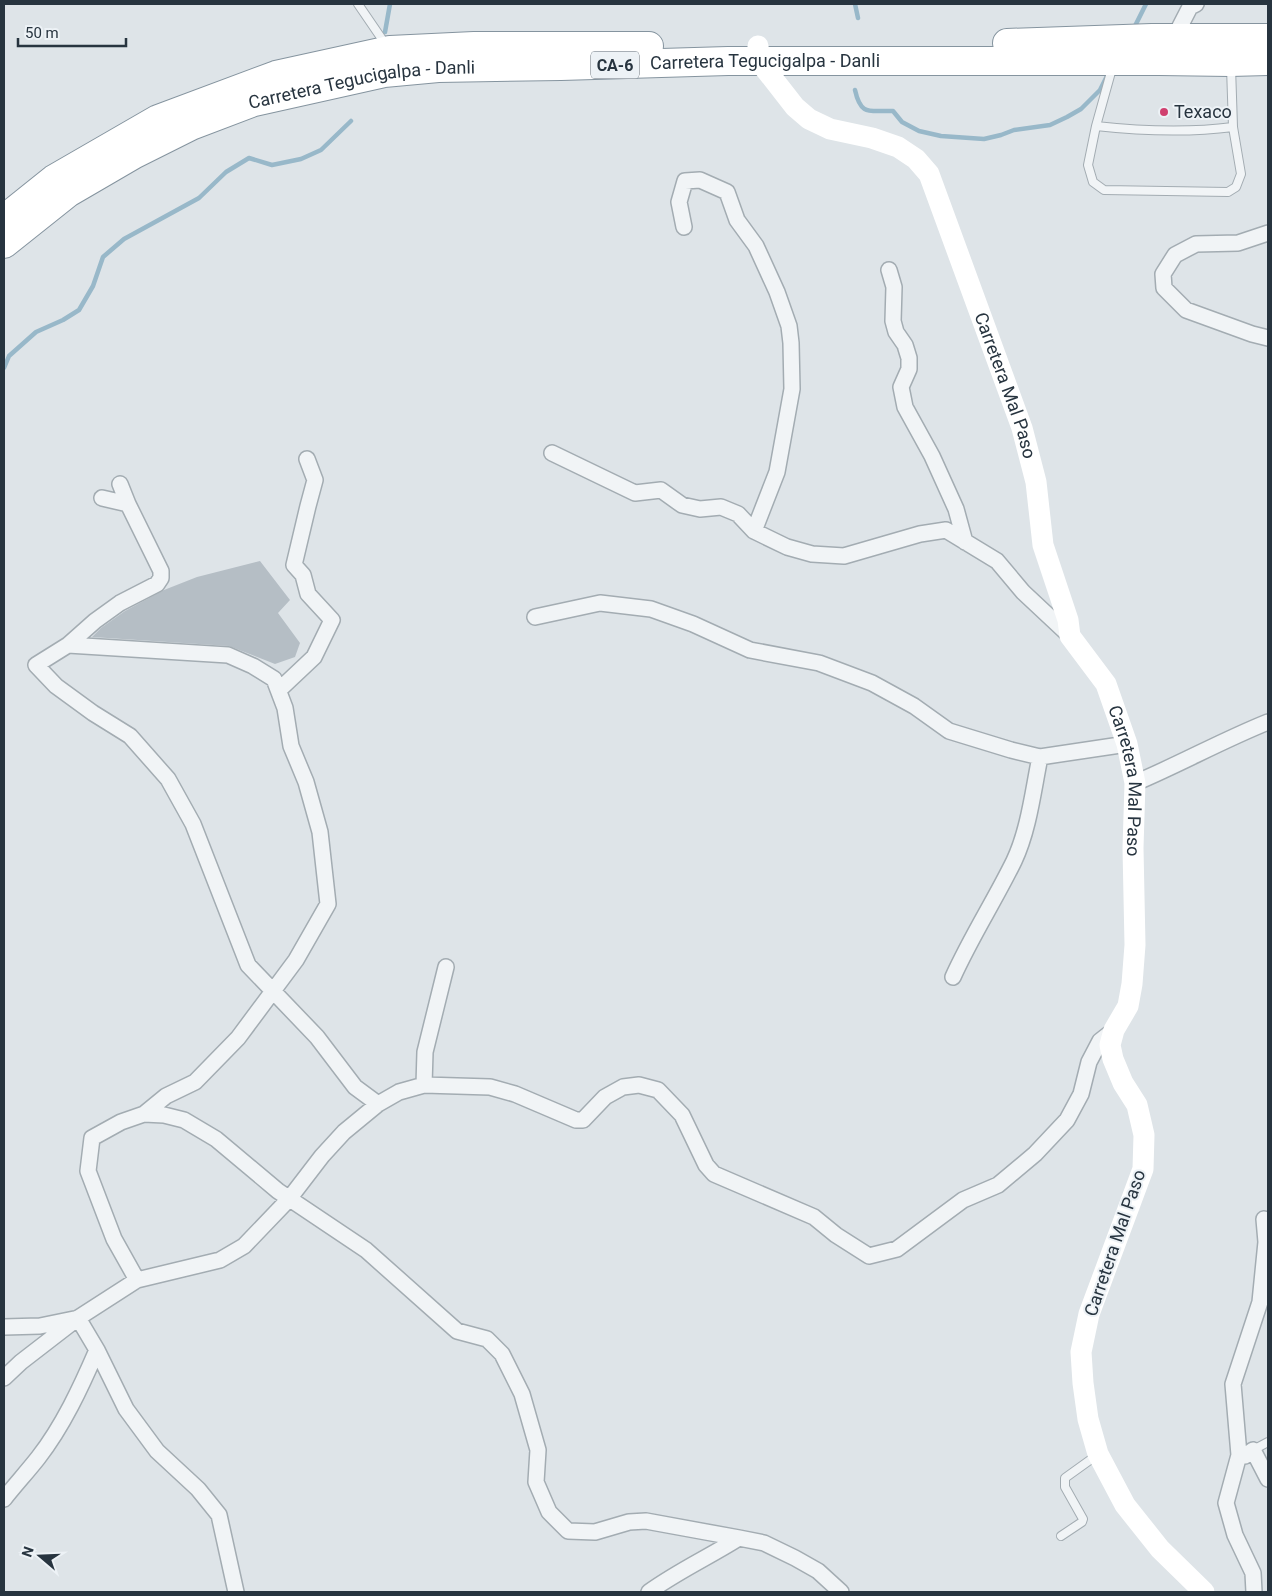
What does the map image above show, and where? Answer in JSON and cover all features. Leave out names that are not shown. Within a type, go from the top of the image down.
[{"type":"highway","name":"Carretera Tegucigalpa - Danli","points":[[4,219],[54,179],[158,119],[276,76],[390,50],[474,46],[1114,61],[1166,50],[1268,38]]},
{"type":"highway","name":"Carretera Tegucigalpa - Danli","points":[[4,244],[68,193],[135,154],[192,126],[254,102],[384,73],[438,68],[758,54],[836,42],[1166,50],[1230,62],[1268,61]]},
{"type":"street","points":[[1166,50],[1190,8],[1196,4]]},
{"type":"street","name":"Carretera Mal Paso","points":[[758,54],[795,107],[809,120],[830,129],[872,138],[898,147],[916,159],[928,174],[1022,428],[1036,482],[1043,545],[1068,620],[1070,636],[1106,684],[1128,744],[1134,783],[1135,945],[1128,1006],[1114,1030],[1110,1045],[1113,1059],[1123,1083],[1137,1105],[1144,1135],[1143,1169],[1089,1314],[1081,1352],[1083,1383],[1088,1420],[1098,1454],[1125,1505],[1160,1549],[1204,1592]]},
{"type":"street","points":[[684,227],[679,202],[685,181],[700,180],[727,192],[737,220],[756,246],[770,276],[788,326],[792,390],[777,472],[754,531]]},
{"type":"street","points":[[1268,233],[1238,243],[1196,244],[1175,255],[1164,274],[1164,288],[1186,310],[1268,338]]},
{"type":"street","points":[[889,270],[894,287],[893,321],[896,332],[905,345],[909,358],[909,369],[900,387],[905,407],[932,456],[956,509],[965,542]]},
{"type":"street","points":[[552,453],[635,493],[662,490],[682,504],[700,509],[721,507],[738,514],[754,531],[787,547],[812,554],[844,556],[920,534],[946,530],[997,561],[1023,592],[1070,636]]},
{"type":"street","points":[[279,690],[314,657],[332,620],[308,594],[303,575],[294,565],[315,480],[307,459]]},
{"type":"street","points":[[120,484],[161,571],[161,578],[157,584],[120,603],[95,620],[68,645],[36,665],[56,686],[93,713],[130,736],[168,780],[193,824],[248,965],[317,1037],[355,1087],[378,1104]]},
{"type":"street","points":[[102,498],[128,504]]},
{"type":"street","points":[[535,617],[600,602],[651,609],[693,624],[750,650],[819,663],[872,683],[914,706],[948,731],[1011,750],[1040,757],[1128,744]]},
{"type":"street","points":[[68,645],[228,656],[253,666],[274,678],[285,708],[291,746],[306,782],[320,832],[328,904],[296,960],[238,1038],[195,1082],[166,1096],[144,1114],[121,1122],[92,1138],[88,1171],[114,1239],[137,1280]]},
{"type":"street","points":[[1134,783],[1268,722]]},
{"type":"street","points":[[954,977],[962,956],[1015,860],[1028,820],[1040,757]]},
{"type":"street","points":[[424,1084],[425,1052],[446,967]]},
{"type":"street","points":[[4,1378],[21,1362],[78,1318],[137,1280],[220,1260],[244,1246],[289,1199],[322,1156],[344,1132],[378,1104],[399,1092],[424,1084],[490,1087],[515,1094],[576,1120],[583,1120],[605,1097],[623,1087],[639,1085],[658,1090],[682,1115],[706,1165],[714,1174],[814,1217],[836,1235],[869,1256],[897,1249],[963,1200],[998,1186],[1035,1154],[1068,1120],[1081,1094],[1089,1062],[1100,1041],[1114,1030]]},
{"type":"street","points":[[144,1114],[164,1115],[184,1120],[201,1129],[216,1139],[289,1199],[366,1250],[457,1331],[487,1339],[502,1354],[522,1394],[538,1450],[536,1482],[549,1512],[568,1531],[595,1532],[629,1522],[646,1521],[739,1538],[764,1544],[795,1558],[818,1571],[841,1592]]},
{"type":"street","points":[[1264,1219],[1266,1242],[1260,1302],[1233,1384],[1246,1452],[1268,1479]]},
{"type":"street","points":[[4,1327],[40,1326],[78,1318]]},
{"type":"street","points":[[78,1318],[97,1350],[126,1409],[156,1451],[198,1489],[219,1515],[236,1592]]},
{"type":"street","points":[[4,1499],[39,1457],[56,1431],[84,1381],[97,1350]]},
{"type":"street","points":[[1246,1452],[1226,1503],[1235,1535],[1253,1573],[1254,1592]]},
{"type":"street","points":[[649,1592],[672,1576],[739,1538]]},
{"type":"lane","points":[[358,4],[390,50]]},
{"type":"lane","points":[[1114,61],[1096,126],[1088,165],[1093,182],[1104,190],[1228,192],[1236,187],[1241,174],[1233,127],[1230,62]]},
{"type":"lane","points":[[1096,126],[1128,130],[1204,131],[1233,127]]},
{"type":"lane","points":[[1246,1452],[1268,1442]]},
{"type":"lane","points":[[1061,1536],[1082,1522],[1083,1518],[1065,1487],[1066,1478],[1098,1454]]},
{"type":"building","points":[[260,561],[290,600],[278,613],[300,643],[295,657],[275,664],[229,646],[92,637],[125,611],[164,590],[197,577]]},
{"type":"waterway","points":[[385,32],[390,4]]},
{"type":"waterway","points":[[855,4],[858,18]]},
{"type":"waterway","points":[[1133,30],[1146,4]]},
{"type":"waterway","points":[[855,90],[857,99],[864,108],[872,111],[893,111],[902,122],[919,131],[941,136],[984,139],[1014,130],[1050,125],[1067,117],[1081,109],[1100,90],[1108,74]]},
{"type":"waterway","points":[[4,368],[9,356],[36,332],[63,320],[79,310],[93,286],[103,257],[124,239],[199,198],[226,172],[249,158],[272,165],[301,159],[321,150],[351,121]]},
{"type":"place","name":"Texaco","points":[[1164,112]]}]
